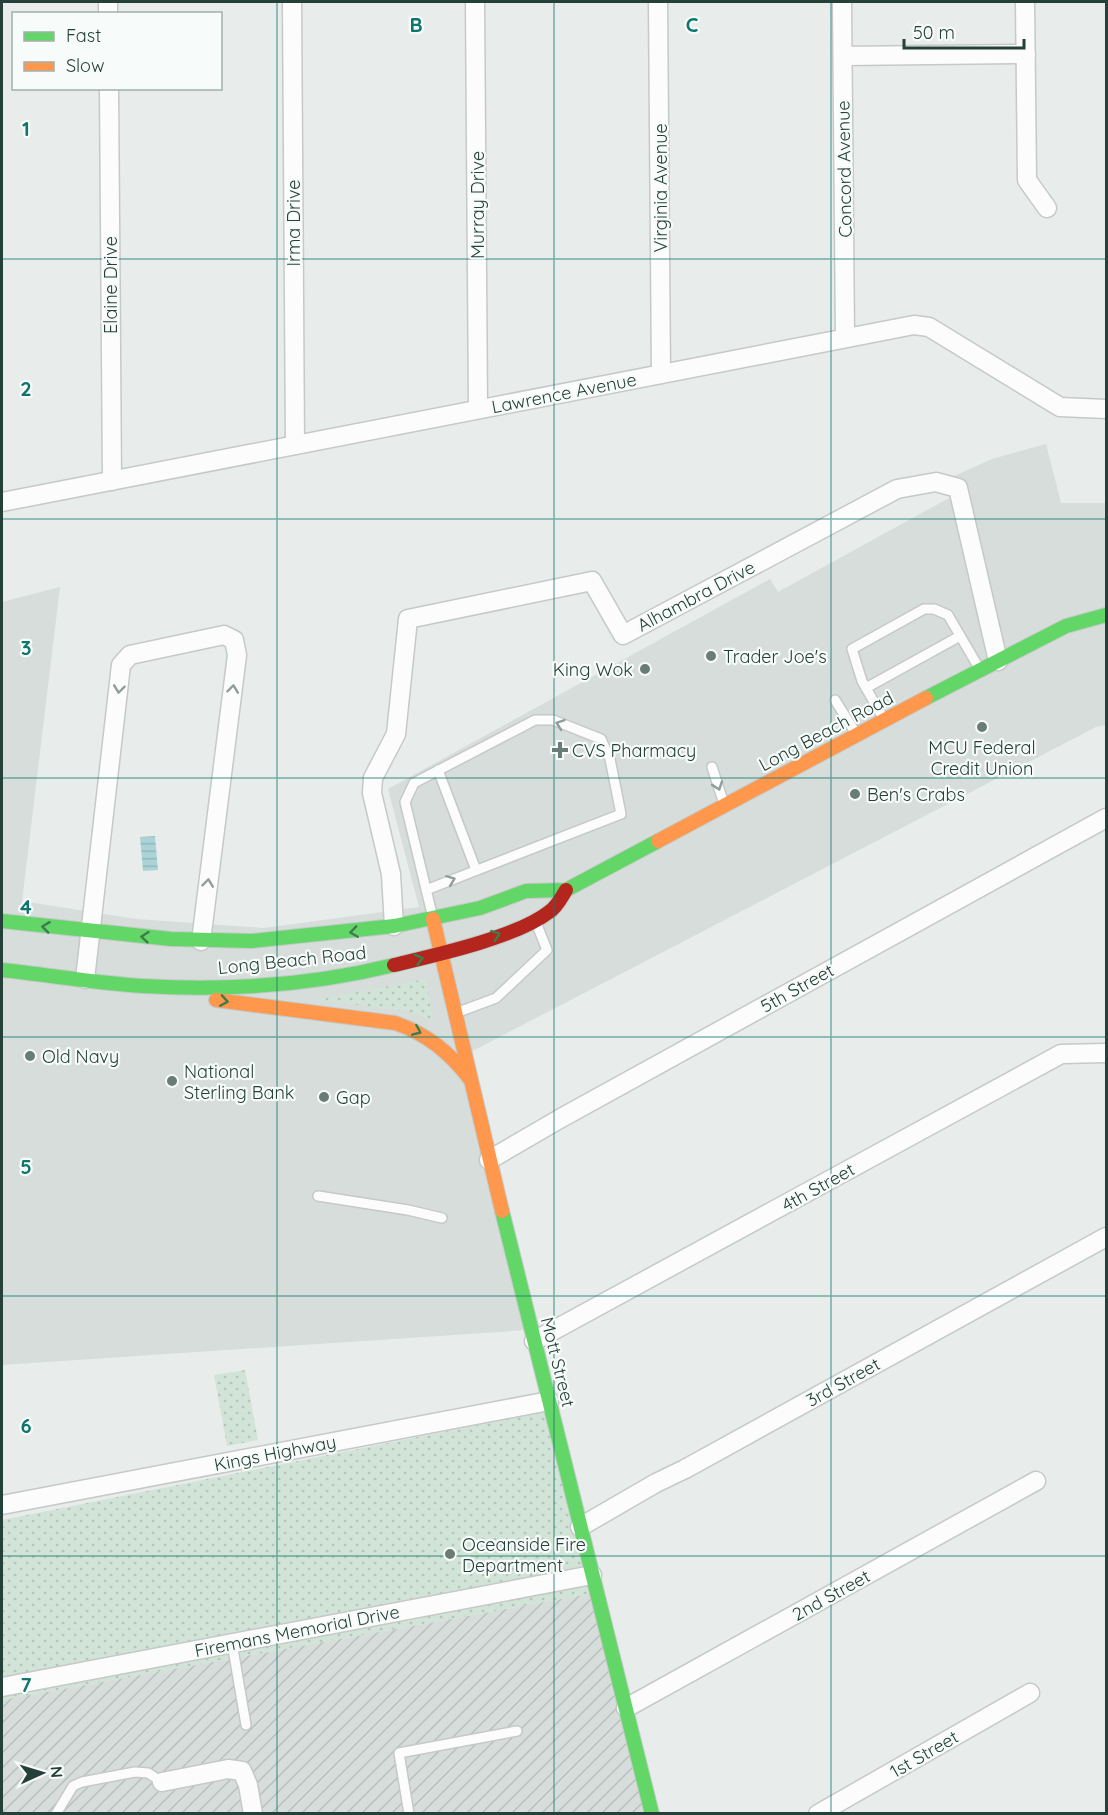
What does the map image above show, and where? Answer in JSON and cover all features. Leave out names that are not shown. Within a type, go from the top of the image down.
[{"type":"main road","name":"Long Beach Road","points":[[2,921],[90,932],[201,940],[252,941],[394,926],[480,908],[526,891],[566,890],[856,734],[1066,626],[1107,615]]},
{"type":"main road","name":"Long Beach Road","points":[[2,970],[146,986],[245,986],[361,972],[441,954],[535,920],[551,911],[566,890]]},
{"type":"main road","name":"Mott Street","points":[[433,919],[489,1160],[652,1814]]},
{"type":"main road","points":[[146,986],[223,1001],[404,1026],[436,1041],[470,1079]]},
{"type":"street","name":"Irma Drive","points":[[292,2],[295,445]]},
{"type":"street","name":"Murray Drive","points":[[475,2],[478,409]]},
{"type":"street","name":"Virginia Avenue","points":[[658,2],[661,374]]},
{"type":"street","name":"Concord Avenue","points":[[842,2],[845,337]]},
{"type":"street","points":[[1025,2],[1027,180],[1047,208]]},
{"type":"street","points":[[843,56],[1026,54]]},
{"type":"street","name":"Elaine Drive","points":[[109,90],[111,481]]},
{"type":"street","name":"Lawrence Avenue","points":[[2,502],[914,325],[929,327],[1060,407],[1107,409]]},
{"type":"street","name":"Alhambra Drive","points":[[394,926],[391,874],[372,793],[373,778],[396,734],[408,619],[592,581],[623,635],[897,489],[936,482],[958,488],[998,661]]},
{"type":"street","points":[[85,980],[122,665],[130,654],[224,635],[234,640],[237,655],[201,940]]},
{"type":"street","name":"5th Street","points":[[489,1160],[584,1105],[1107,818]]},
{"type":"street","name":"4th Street","points":[[534,1341],[1061,1054],[1107,1053]]},
{"type":"street","name":"3rd Street","points":[[580,1527],[656,1483],[686,1469],[1107,1237]]},
{"type":"street","name":"Kings Highway","points":[[2,1505],[549,1401]]},
{"type":"street","name":"2nd Street","points":[[626,1708],[1036,1481]]},
{"type":"street","name":"Firemans Memorial Drive","points":[[2,1687],[592,1575]]},
{"type":"street","name":"1st Street","points":[[818,1814],[1030,1692]]},
{"type":"street","points":[[162,1782],[228,1769],[242,1771],[248,1785],[253,1814]]},
{"type":"lane","points":[[884,720],[866,688],[852,649],[880,639],[915,620],[924,609],[934,609],[948,615],[980,670]]},
{"type":"lane","points":[[866,688],[912,656],[960,636]]},
{"type":"lane","points":[[835,700],[856,734]]},
{"type":"lane","points":[[426,890],[621,814],[610,759],[601,739],[553,720],[535,720],[414,783],[405,802],[426,890],[433,919]]},
{"type":"lane","points":[[712,767],[725,806]]},
{"type":"lane","points":[[438,770],[476,870]]},
{"type":"lane","points":[[455,1013],[496,998],[547,950],[535,920]]},
{"type":"lane","points":[[318,1196],[408,1210],[442,1218]]},
{"type":"lane","points":[[232,1643],[246,1725]]},
{"type":"lane","points":[[409,1814],[399,1753],[517,1731]]},
{"type":"lane","points":[[56,1814],[74,1786],[82,1782],[135,1772],[148,1773],[162,1782]]},
{"type":"shaded area","points":[[1046,444],[1061,503],[1106,503],[1106,725],[1096,727],[461,1057],[527,1330],[2,1365],[2,602],[60,587],[22,901],[136,919],[264,928],[419,907],[388,789],[770,579],[778,592],[949,498],[952,477],[992,459]]},
{"type":"shaded area","points":[[594,1593],[649,1814],[2,1814],[2,1700]]},
{"type":"green space","points":[[426,979],[433,1020],[406,1011],[316,1000]]},
{"type":"green space","points":[[245,1370],[258,1440],[227,1446],[214,1375]]},
{"type":"green space","points":[[548,1411],[594,1593],[2,1700],[2,1520]]},
{"type":"water","points":[[155,836],[158,870],[143,871],[140,837]]},
{"type":"traffic: fast","points":[[926,698],[1066,626],[1106,615]]},
{"type":"traffic: fast","points":[[2,921],[171,939],[252,941],[394,926],[480,908],[526,891],[566,890],[658,841]]},
{"type":"traffic: fast","points":[[2,970],[125,985],[206,988],[301,982],[394,965]]},
{"type":"traffic: fast","points":[[502,1211],[652,1814]]},
{"type":"traffic: slow","points":[[658,841],[926,698]]},
{"type":"traffic: slow","points":[[433,919],[502,1211]]},
{"type":"traffic: slow","points":[[216,1000],[395,1023],[407,1027],[437,1045],[470,1079]]},
{"type":"traffic: jam","points":[[394,965],[475,944],[517,929],[552,910],[566,890]]},
{"type":"place","name":"Trader Joe's","points":[[711,656]]},
{"type":"place","name":"King Wok","points":[[645,669]]},
{"type":"place","name":"MCU Federal Credit Union","points":[[982,727]]},
{"type":"place","name":"CVS Pharmacy","points":[[560,750]]},
{"type":"place","name":"Ben's Crabs","points":[[855,794]]},
{"type":"place","name":"Old Navy","points":[[30,1056]]},
{"type":"place","name":"National Sterling Bank","points":[[172,1081]]},
{"type":"place","name":"Gap","points":[[324,1097]]},
{"type":"place","name":"Oceanside Fire Department","points":[[450,1554]]}]
